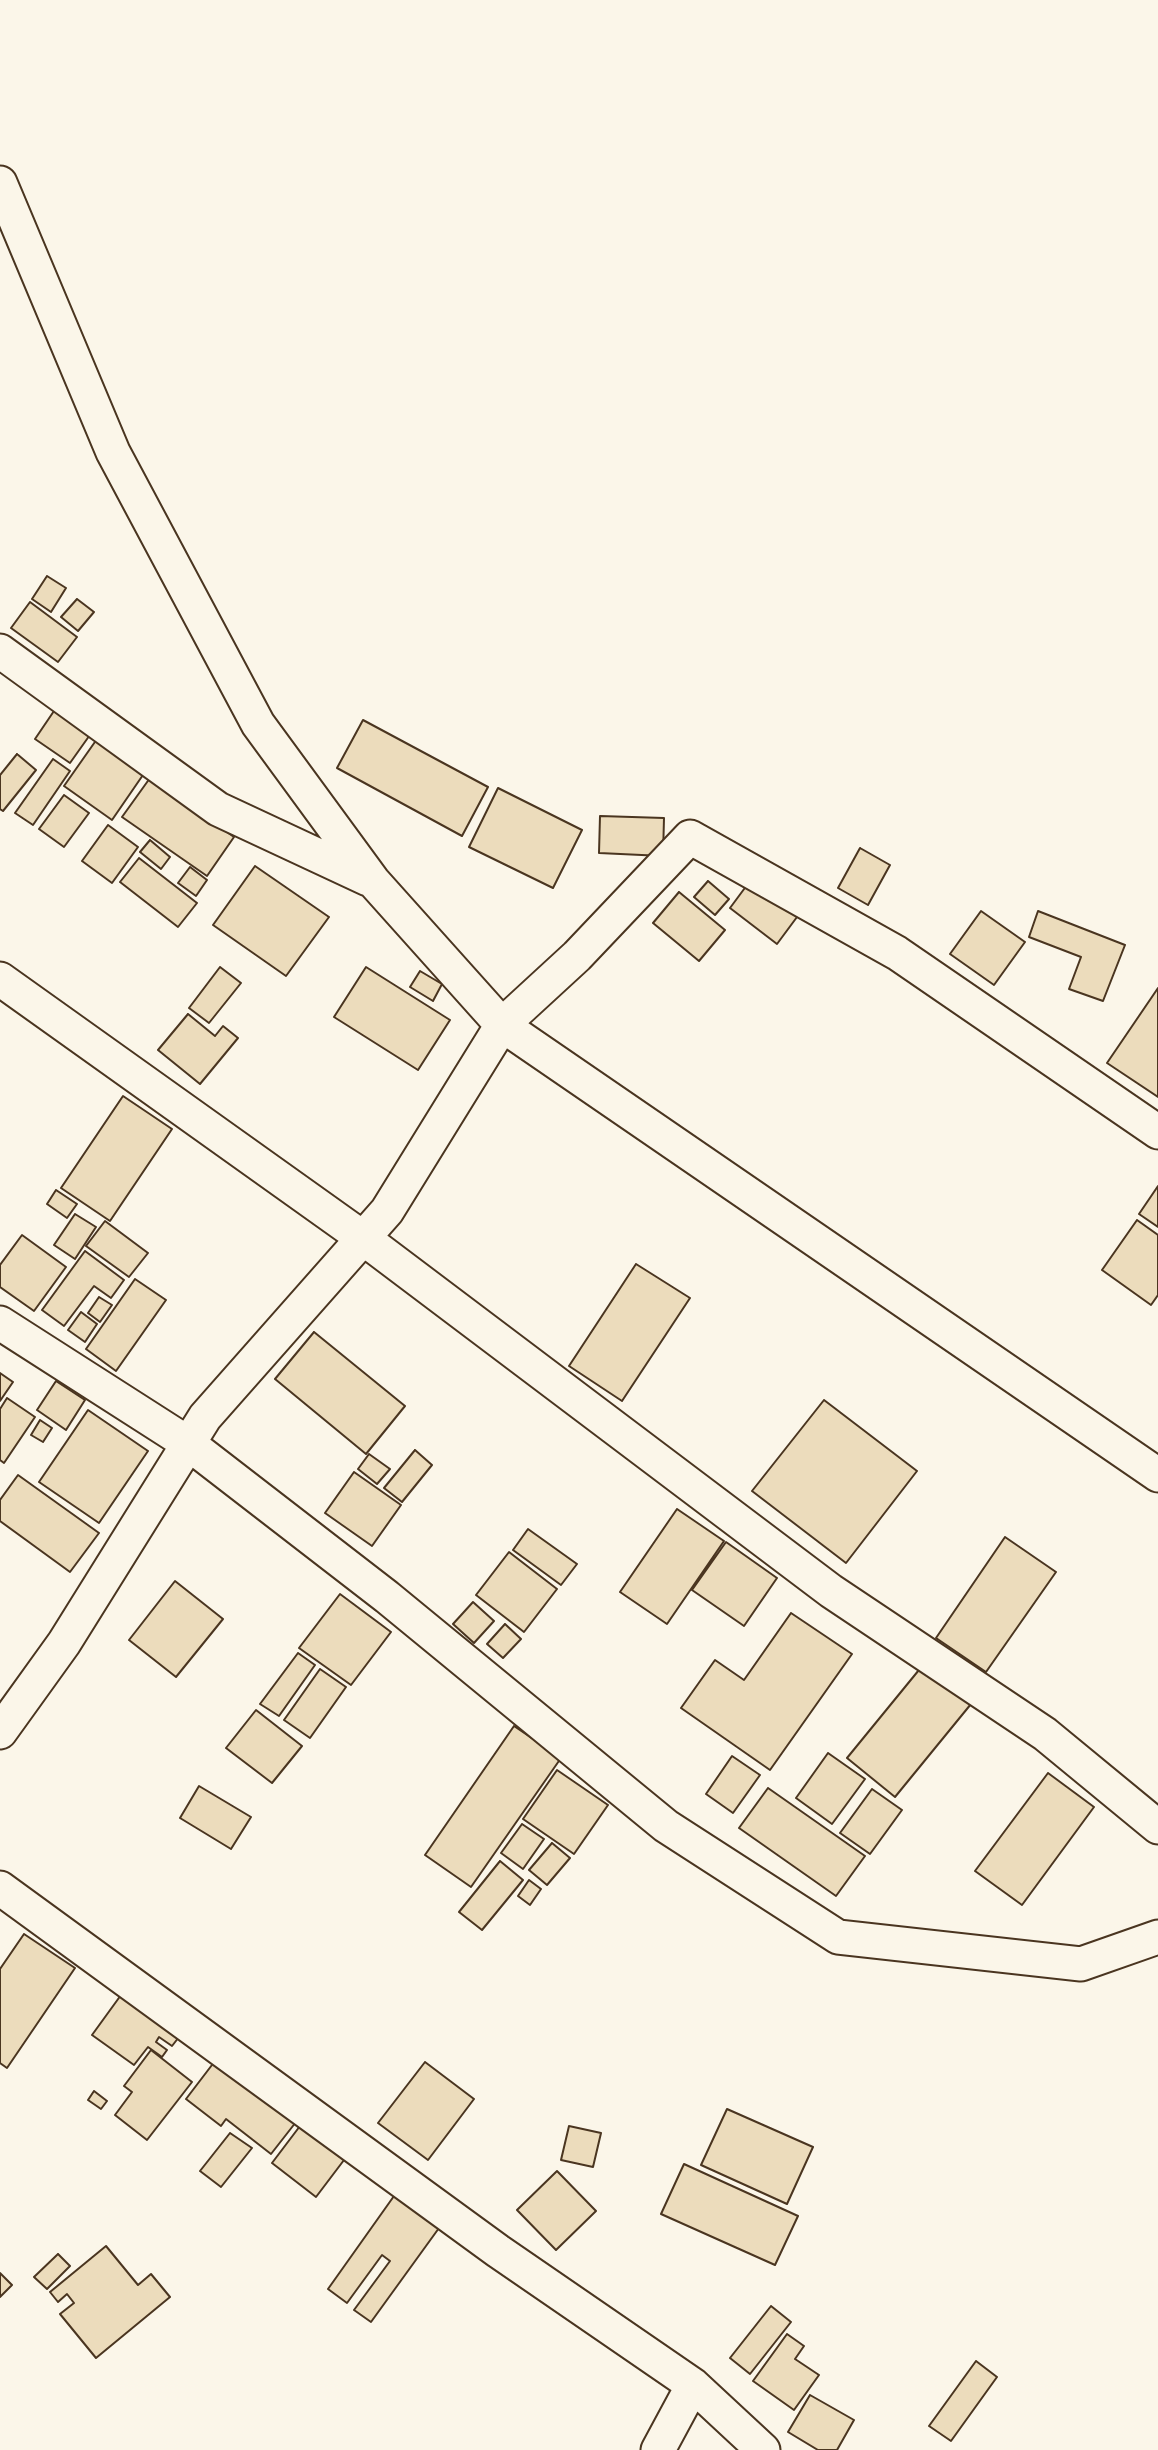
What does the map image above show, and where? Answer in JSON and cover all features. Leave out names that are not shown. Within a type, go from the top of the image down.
[{"type":"street","points":[[0,183],[113,452],[258,724],[373,881],[502,1025],[1158,1475]]},
{"type":"street","points":[[0,651],[218,809],[373,881]]},
{"type":"street","points":[[3,1722],[64,1643],[205,1417],[387,1211],[502,1025],[578,956],[690,837],[897,953],[1158,1132]]},
{"type":"street","points":[[0,979],[363,1237],[831,1591],[1045,1734],[1158,1827]]},
{"type":"street","points":[[0,1323],[189,1444],[387,1597],[666,1826],[838,1937],[1081,1964],[1158,1937]]},
{"type":"street","points":[[0,1888],[498,2251],[693,2385],[763,2450]]},
{"type":"street","points":[[658,2450],[693,2385]]},
{"type":"building","points":[[47,576],[66,588],[51,612],[32,599]]},
{"type":"building","points":[[77,599],[94,612],[78,631],[61,617]]},
{"type":"building","points":[[30,602],[77,637],[58,662],[11,628]]},
{"type":"building","points":[[56,708],[92,732],[70,763],[35,739]]},
{"type":"building","points":[[363,720],[488,787],[462,836],[337,768]]},
{"type":"building","points":[[97,739],[145,772],[112,820],[64,786]]},
{"type":"building","points":[[17,754],[36,770],[3,811],[0,809],[0,775]]},
{"type":"building","points":[[53,759],[70,771],[33,825],[15,813]]},
{"type":"building","points":[[150,778],[234,837],[207,876],[122,817]]},
{"type":"building","points":[[498,788],[582,830],[553,888],[469,847]]},
{"type":"building","points":[[64,795],[89,813],[64,847],[39,829]]},
{"type":"building","points":[[600,816],[664,818],[663,856],[599,853]]},
{"type":"building","points":[[108,825],[138,847],[112,883],[82,861]]},
{"type":"building","points":[[150,840],[170,857],[161,869],[140,852]]},
{"type":"building","points":[[860,848],[890,865],[868,905],[838,888]]},
{"type":"building","points":[[139,858],[197,903],[178,927],[120,882]]},
{"type":"building","points":[[255,866],[329,917],[286,976],[213,925]]},
{"type":"building","points":[[190,867],[207,880],[196,896],[178,883]]},
{"type":"building","points":[[708,881],[729,899],[715,915],[694,897]]},
{"type":"building","points":[[750,881],[797,917],[777,944],[730,908]]},
{"type":"building","points":[[679,892],[725,930],[699,961],[653,923]]},
{"type":"building","points":[[981,911],[1025,942],[994,985],[950,954]]},
{"type":"building","points":[[1038,911],[1125,945],[1103,1001],[1069,989],[1081,957],[1029,937]]},
{"type":"building","points":[[220,967],[241,983],[209,1023],[189,1008]]},
{"type":"building","points":[[366,967],[450,1020],[418,1070],[334,1017]]},
{"type":"building","points":[[420,971],[442,984],[433,1001],[410,987]]},
{"type":"building","points":[[1158,988],[1158,1097],[1107,1063]]},
{"type":"building","points":[[188,1014],[215,1036],[223,1026],[238,1038],[200,1084],[158,1050]]},
{"type":"building","points":[[123,1096],[172,1129],[110,1221],[61,1188]]},
{"type":"building","points":[[1158,1186],[1158,1227],[1139,1214]]},
{"type":"building","points":[[56,1190],[77,1204],[67,1218],[47,1204]]},
{"type":"building","points":[[75,1214],[96,1227],[75,1259],[54,1245]]},
{"type":"building","points":[[1137,1220],[1158,1235],[1158,1295],[1151,1305],[1102,1270]]},
{"type":"building","points":[[105,1221],[148,1253],[129,1277],[86,1246]]},
{"type":"building","points":[[22,1235],[66,1267],[34,1311],[0,1287],[0,1265]]},
{"type":"building","points":[[85,1251],[124,1280],[111,1298],[94,1286],[64,1326],[42,1310]]},
{"type":"building","points":[[636,1264],[690,1298],[622,1401],[569,1366]]},
{"type":"building","points":[[135,1279],[166,1300],[116,1371],[86,1349]]},
{"type":"building","points":[[99,1297],[112,1305],[100,1322],[88,1313]]},
{"type":"building","points":[[81,1312],[97,1324],[85,1342],[68,1330]]},
{"type":"building","points":[[314,1332],[405,1406],[366,1454],[275,1379]]},
{"type":"building","points":[[0,1373],[13,1382],[0,1401]]},
{"type":"building","points":[[56,1381],[85,1400],[66,1430],[37,1410]]},
{"type":"building","points":[[7,1398],[35,1417],[4,1463],[0,1460],[0,1409]]},
{"type":"building","points":[[824,1400],[917,1471],[846,1563],[752,1491]]},
{"type":"building","points":[[88,1410],[148,1451],[99,1523],[39,1482]]},
{"type":"building","points":[[40,1420],[52,1428],[43,1442],[31,1435]]},
{"type":"building","points":[[415,1450],[432,1465],[402,1502],[384,1488]]},
{"type":"building","points":[[369,1454],[390,1469],[377,1484],[358,1469]]},
{"type":"building","points":[[354,1472],[401,1505],[372,1546],[325,1513]]},
{"type":"building","points":[[18,1475],[99,1533],[70,1572],[0,1521],[0,1500]]},
{"type":"building","points":[[677,1509],[724,1541],[667,1624],[620,1592]]},
{"type":"building","points":[[528,1529],[577,1564],[561,1585],[513,1550]]},
{"type":"building","points":[[1005,1537],[1056,1572],[986,1672],[936,1638]]},
{"type":"building","points":[[726,1542],[777,1578],[744,1626],[692,1590]]},
{"type":"building","points":[[509,1552],[557,1589],[524,1632],[476,1595]]},
{"type":"building","points":[[175,1581],[223,1619],[176,1677],[129,1640]]},
{"type":"building","points":[[340,1594],[391,1632],[351,1685],[299,1648]]},
{"type":"building","points":[[473,1602],[494,1621],[474,1643],[453,1624]]},
{"type":"building","points":[[791,1613],[852,1654],[770,1770],[681,1708],[715,1660],[744,1680]]},
{"type":"building","points":[[505,1624],[521,1639],[503,1658],[487,1644]]},
{"type":"building","points":[[298,1653],[315,1665],[279,1716],[260,1704]]},
{"type":"building","points":[[923,1665],[971,1704],[895,1797],[847,1758]]},
{"type":"building","points":[[320,1669],[346,1687],[310,1738],[284,1720]]},
{"type":"building","points":[[256,1710],[302,1746],[272,1783],[226,1748]]},
{"type":"building","points":[[514,1726],[561,1758],[471,1887],[425,1855]]},
{"type":"building","points":[[828,1753],[865,1779],[832,1824],[796,1798]]},
{"type":"building","points":[[732,1756],[760,1775],[733,1813],[706,1794]]},
{"type":"building","points":[[557,1770],[608,1805],[574,1854],[523,1819]]},
{"type":"building","points":[[1048,1773],[1094,1807],[1022,1905],[975,1871]]},
{"type":"building","points":[[199,1786],[251,1817],[231,1849],[180,1818]]},
{"type":"building","points":[[768,1788],[865,1856],[836,1896],[739,1828]]},
{"type":"building","points":[[872,1789],[902,1810],[870,1854],[840,1833]]},
{"type":"building","points":[[522,1824],[544,1839],[523,1869],[501,1853]]},
{"type":"building","points":[[552,1843],[570,1858],[547,1885],[529,1870]]},
{"type":"building","points":[[500,1861],[523,1880],[482,1930],[459,1912]]},
{"type":"building","points":[[529,1880],[541,1889],[530,1905],[518,1896]]},
{"type":"building","points":[[24,1934],[75,1968],[7,2068],[0,2063],[0,1969]]},
{"type":"building","points":[[121,1995],[179,2037],[172,2046],[159,2037],[156,2042],[167,2050],[162,2057],[148,2047],[134,2065],[92,2035]]},
{"type":"building","points":[[151,2050],[192,2082],[147,2140],[115,2115],[132,2092],[124,2086]]},
{"type":"building","points":[[215,2061],[296,2122],[271,2154],[226,2119],[221,2126],[186,2099]]},
{"type":"building","points":[[425,2062],[474,2099],[428,2160],[378,2123]]},
{"type":"building","points":[[94,2091],[107,2101],[101,2109],[88,2100]]},
{"type":"building","points":[[727,2109],[813,2147],[787,2204],[701,2165]]},
{"type":"building","points":[[300,2126],[344,2160],[316,2197],[272,2163]]},
{"type":"building","points":[[569,2126],[601,2133],[593,2167],[561,2160]]},
{"type":"building","points":[[230,2133],[252,2148],[221,2187],[200,2171]]},
{"type":"building","points":[[684,2164],[798,2216],[775,2265],[661,2214]]},
{"type":"building","points":[[557,2171],[596,2211],[556,2250],[517,2210]]},
{"type":"building","points":[[394,2196],[439,2228],[371,2322],[354,2310],[390,2261],[382,2255],[347,2303],[328,2289]]},
{"type":"building","points":[[106,2246],[138,2285],[151,2274],[170,2297],[96,2358],[60,2314],[74,2303],[67,2294],[58,2302],[50,2292]]},
{"type":"building","points":[[58,2254],[70,2266],[47,2289],[34,2277]]},
{"type":"building","points":[[0,2273],[12,2285],[0,2297]]},
{"type":"building","points":[[771,2306],[791,2322],[750,2374],[730,2358]]},
{"type":"building","points":[[787,2334],[804,2346],[795,2359],[819,2375],[794,2410],[753,2381]]},
{"type":"building","points":[[976,2361],[997,2377],[951,2441],[929,2426]]},
{"type":"building","points":[[810,2395],[854,2420],[837,2450],[818,2450],[788,2432]]}]
